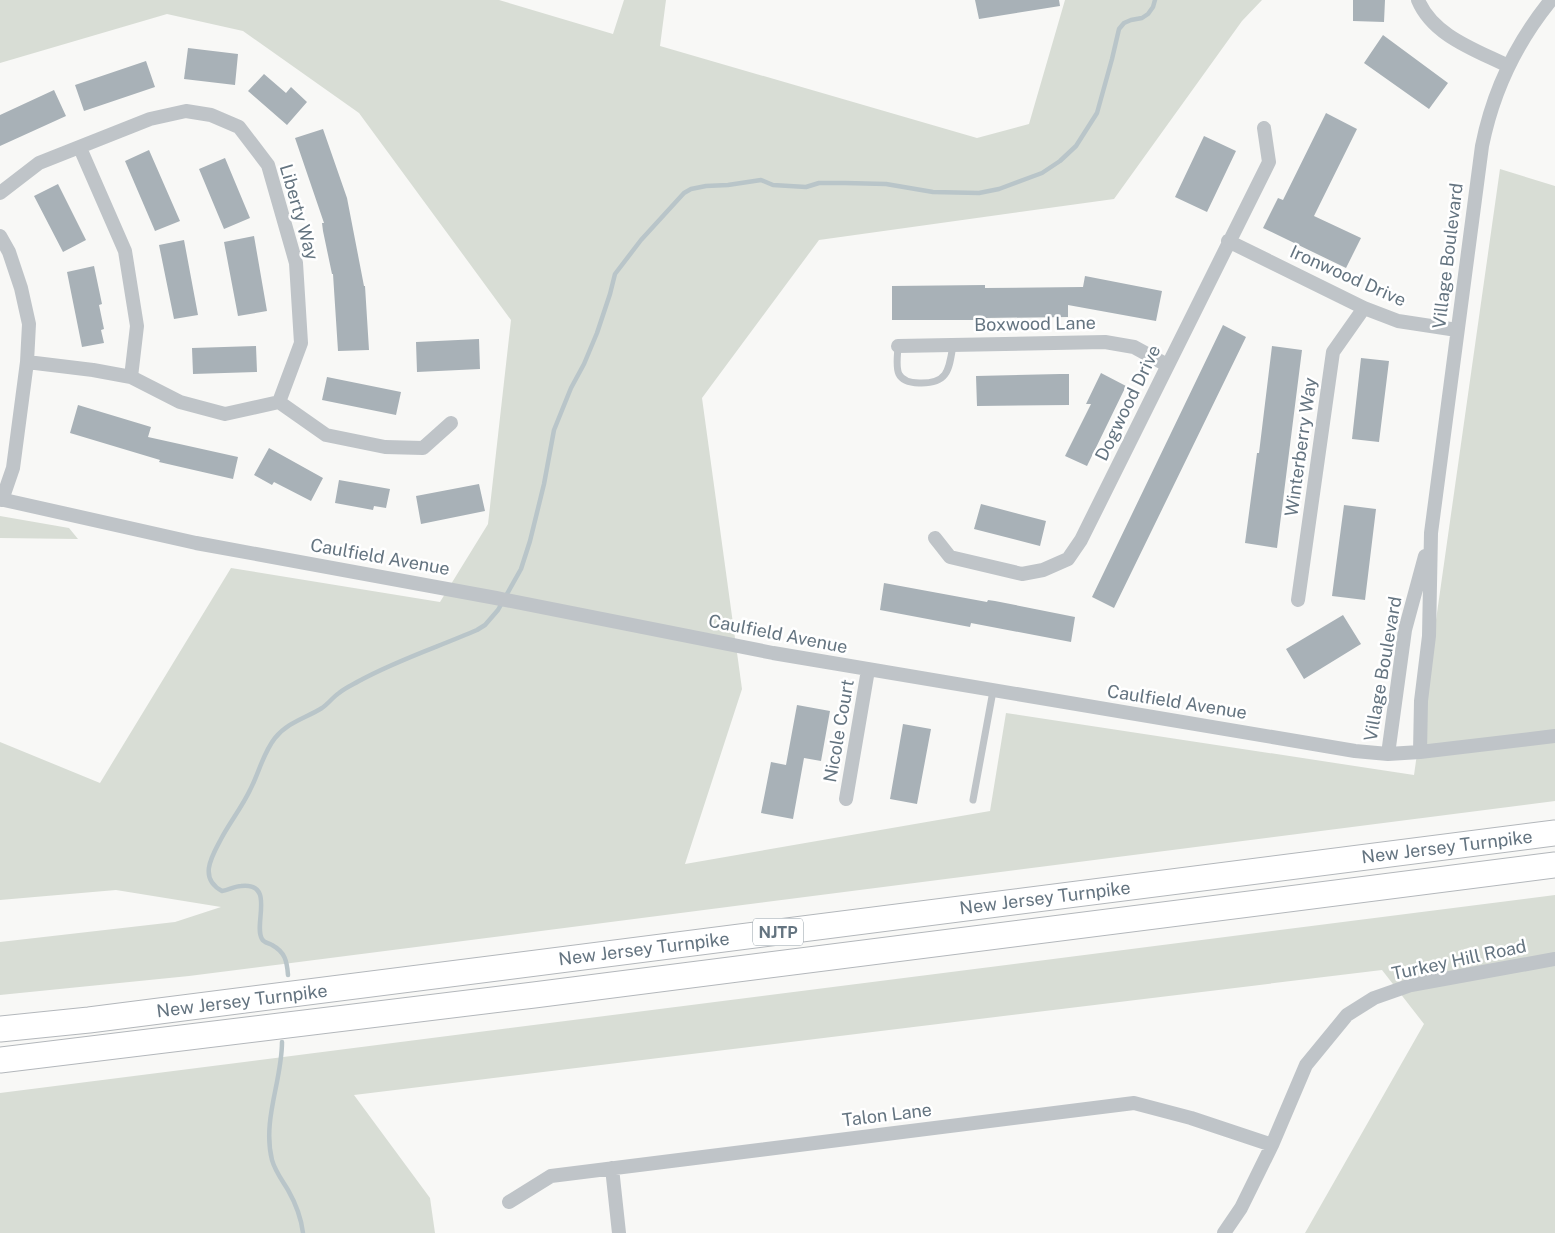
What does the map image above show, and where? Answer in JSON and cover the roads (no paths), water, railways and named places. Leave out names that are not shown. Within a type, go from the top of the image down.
[{"type":"highway","name":"New Jersey Turnpike","points":[[0,1029],[137,1014],[1555,833]]},
{"type":"highway","name":"New Jersey Turnpike","points":[[0,1060],[534,995],[1555,865]]},
{"type":"street","points":[[1418,0],[1431,21],[1453,38],[1508,66]]},
{"type":"street","name":"Village Boulevard","points":[[1420,752],[1421,701],[1429,636],[1431,533],[1482,146],[1492,105],[1508,66],[1527,32],[1552,0]]},
{"type":"street","name":"Liberty Way","points":[[0,193],[39,163],[150,119],[186,111],[210,115],[239,127],[268,165],[296,263],[301,343],[279,402]]},
{"type":"street","name":"Dogwood Drive","points":[[935,538],[950,557],[1022,574],[1043,570],[1068,559],[1081,540],[1268,162],[1264,128]]},
{"type":"street","points":[[80,148],[125,251],[138,326],[131,377]]},
{"type":"street","points":[[0,236],[9,252],[21,288],[29,324],[27,362],[13,468],[1,500]]},
{"type":"street","name":"Ironwood Drive","points":[[1228,241],[1364,308],[1398,322],[1457,330]]},
{"type":"street","name":"Winterberry Way","points":[[1298,600],[1333,352],[1364,308]]},
{"type":"street","name":"Boxwood Lane","points":[[898,346],[1105,342],[1134,348],[1167,365]]},
{"type":"street","points":[[27,362],[93,370],[131,377],[180,402],[225,414],[279,402],[326,434],[385,447],[423,448],[451,423]]},
{"type":"street","name":"Caulfield Avenue","points":[[1,500],[196,542],[514,601],[773,653],[1329,747],[1388,754],[1555,736]]},
{"type":"street","name":"Village Boulevard","points":[[1388,754],[1406,630],[1431,533]]},
{"type":"street","name":"Nicole Court","points":[[846,799],[868,670]]},
{"type":"street","name":"Turkey Hill Road","points":[[1224,1233],[1241,1208],[1272,1145],[1306,1065],[1347,1015],[1374,998],[1410,985],[1555,959]]},
{"type":"street","name":"Talon Lane","points":[[509,1202],[551,1176],[1134,1103],[1191,1118],[1272,1145]]},
{"type":"street","points":[[612,1168],[619,1233]]},
{"type":"lane","points":[[898,346],[897,368],[904,380],[908,382],[931,383],[938,381],[947,371],[953,345]]},
{"type":"lane","points":[[974,800],[993,691]]},
{"type":"waterway","points":[[288,975],[283,954],[262,939],[260,933],[261,897],[258,891],[252,887],[241,886],[222,891],[210,880],[209,866],[214,852],[247,796],[267,750],[280,733],[291,724],[322,708],[344,690],[373,673],[477,630],[485,625],[498,610],[521,569],[530,541],[544,484],[554,430],[597,333],[615,274],[641,240],[684,193],[691,189],[706,186],[761,180],[773,185],[806,187],[819,183],[886,184],[933,192],[979,193],[999,189],[1042,173],[1060,161],[1076,146],[1097,113],[1119,29],[1124,23],[1142,18],[1148,14],[1155,0]]},
{"type":"waterway","points":[[282,1042],[269,1130],[270,1145],[273,1164],[296,1206],[303,1233]]}]
